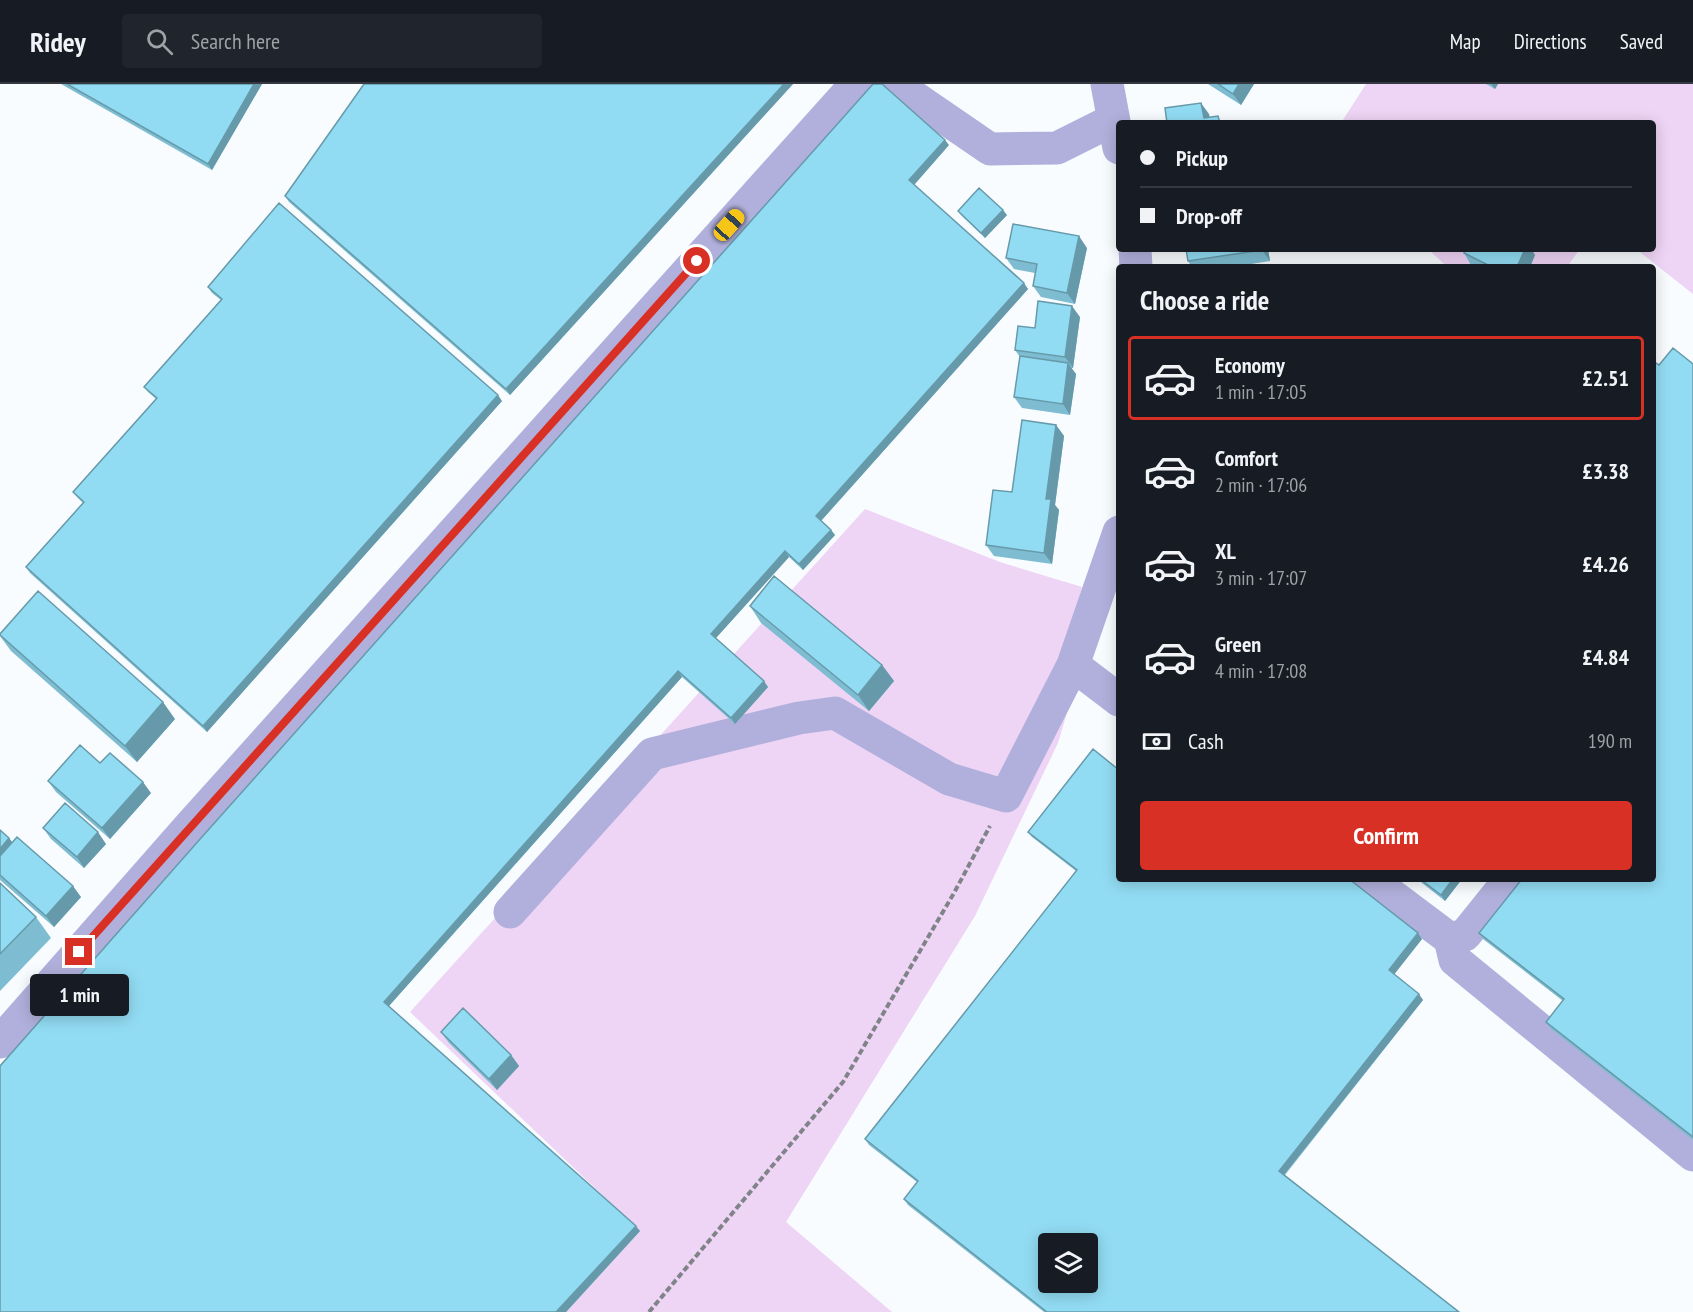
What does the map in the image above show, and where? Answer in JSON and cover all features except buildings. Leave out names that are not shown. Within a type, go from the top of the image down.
[{"type":"street","points":[[0,1042],[856,84]]},
{"type":"street","points":[[895,84],[990,149],[1057,148],[1116,134],[1107,84]]},
{"type":"street","points":[[510,912],[652,754],[799,718],[835,712],[949,779],[1006,796],[1077,652],[1116,541]]},
{"type":"street","points":[[1077,652],[1116,697]]},
{"type":"street","points":[[1374,882],[1450,939],[1455,960],[1693,1155]]},
{"type":"street","points":[[1450,939],[1465,935],[1508,882]]},
{"type":"path","points":[[649,1312],[843,1082],[954,893],[1006,796]]},
{"type":"shaded area","points":[[1366,84],[1693,84],[1693,294],[1640,252],[1656,252],[1656,120],[1343,120]]},
{"type":"shaded area","points":[[1431,252],[1578,252],[1569,264],[1444,264]]},
{"type":"shaded area","points":[[865,509],[1000,562],[1082,587],[1064,656],[1083,659],[1058,743],[975,916],[786,1222],[892,1312],[556,1312],[640,1231],[410,1012]]},
{"type":"route","points":[[79,952],[697,261]]}]
